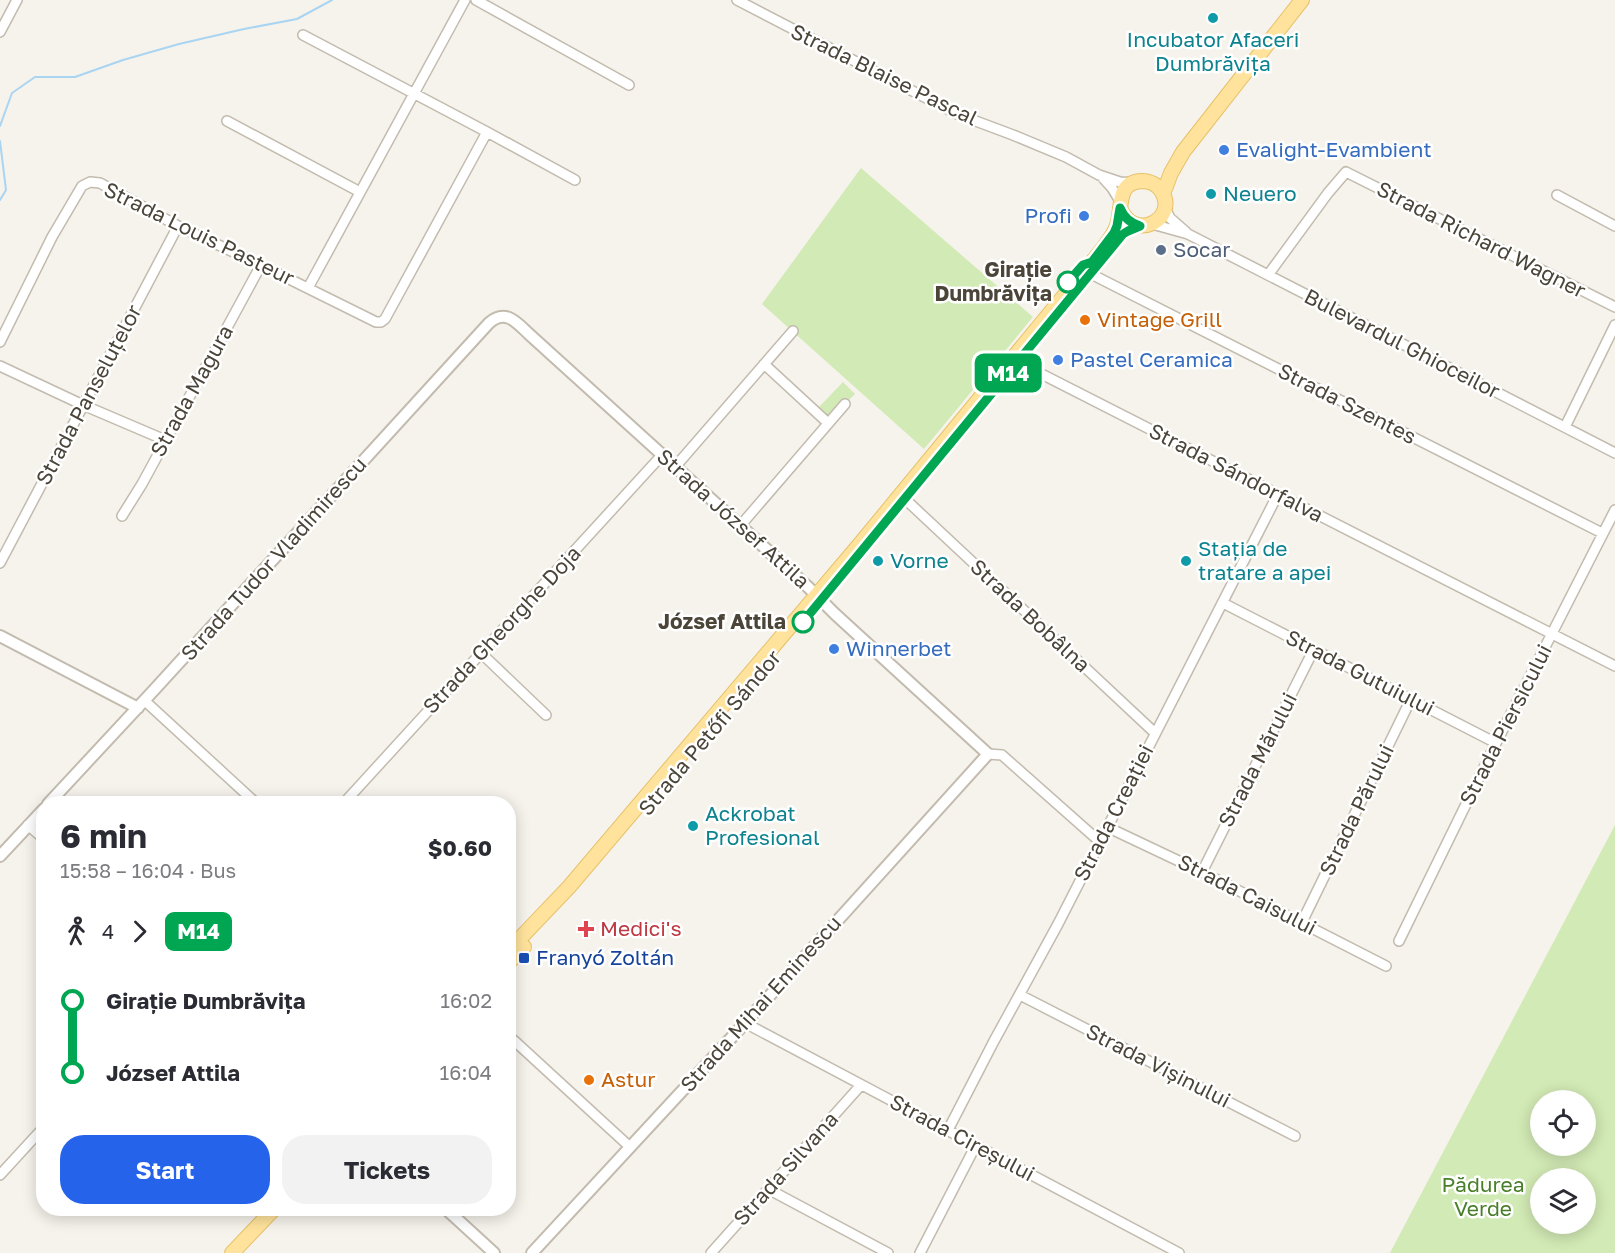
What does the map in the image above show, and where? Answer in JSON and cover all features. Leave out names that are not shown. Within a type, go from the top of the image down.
[{"type":"main road","points":[[1184,152],[1161,173],[1128,187],[1122,194],[1120,205],[1127,220],[1146,225],[1158,220],[1162,214],[1174,166],[1302,0]]},
{"type":"main road","points":[[1141,182],[1160,188],[1164,201]]},
{"type":"main road","name":"Strada Petőfi Sándor","points":[[516,955],[575,892],[819,598],[1092,262],[1116,229],[1120,205]]},
{"type":"main road","name":"Strada Petőfi Sándor","points":[[516,943],[569,887],[905,499],[1123,234],[1146,225]]},
{"type":"main road","points":[[232,1253],[267,1216]]},
{"type":"street","points":[[0,32],[17,0]]},
{"type":"street","points":[[308,288],[465,0]]},
{"type":"street","points":[[476,0],[629,85]]},
{"type":"street","name":"Strada Blaise Pascal","points":[[737,0],[957,114],[1066,157],[1099,175],[1120,182],[1141,182]]},
{"type":"street","points":[[303,35],[575,180]]},
{"type":"street","points":[[227,121],[360,192]]},
{"type":"street","name":"Strada Louis Pasteur","points":[[0,342],[58,227],[82,186],[90,182],[100,183],[178,226],[376,322],[381,322],[487,132]]},
{"type":"street","name":"Strada Richard Wagner","points":[[1268,275],[1346,172],[1615,307]]},
{"type":"street","name":"Strada Blaise Pascal","points":[[1099,175],[1112,188],[1120,205]]},
{"type":"street","points":[[1557,195],[1615,226]]},
{"type":"street","name":"Bulevardul Ghioceilor","points":[[1164,201],[1170,218],[1188,234],[1615,453]]},
{"type":"street","name":"Bulevardul Ghioceilor","points":[[1146,225],[1188,234]]},
{"type":"street","name":"Strada Panseluțelor","points":[[0,563],[178,226]]},
{"type":"street","name":"Strada Magura","points":[[122,516],[142,484],[261,265]]},
{"type":"street","name":"Strada Szentes","points":[[1091,274],[1602,533]]},
{"type":"street","name":"Strada József Attila","points":[[500,316],[512,319],[988,754],[1002,755],[1100,841]]},
{"type":"street","name":"Strada Tudor Vladimirescu","points":[[56,796],[489,323],[500,316]]},
{"type":"street","points":[[1565,427],[1615,325]]},
{"type":"street","points":[[675,467],[793,331]]},
{"type":"street","name":"Strada Sándorfalva","points":[[1018,362],[1615,666]]},
{"type":"street","points":[[764,364],[828,423]]},
{"type":"street","points":[[0,366],[165,440]]},
{"type":"street","points":[[740,526],[845,404]]},
{"type":"street","name":"Strada Gheorghe Doja","points":[[350,796],[662,455]]},
{"type":"street","name":"Strada Creației","points":[[948,1130],[1058,924],[1278,494]]},
{"type":"street","name":"Strada Bobâlna","points":[[905,499],[1155,733]]},
{"type":"street","name":"Strada Piersicului","points":[[1399,941],[1496,743],[1615,510]]},
{"type":"street","name":"Strada Gutuiului","points":[[1223,603],[1496,743]]},
{"type":"street","points":[[0,636],[142,704],[247,796]]},
{"type":"street","name":"Strada Mărului","points":[[1202,872],[1314,649]]},
{"type":"street","points":[[481,653],[546,715]]},
{"type":"street","name":"Strada Părului","points":[[1302,922],[1412,699]]},
{"type":"street","name":"Strada Mihai Eminescu","points":[[532,1253],[745,1023],[988,754]]},
{"type":"street","points":[[0,856],[36,817]]},
{"type":"street","points":[[28,825],[36,832]]},
{"type":"street","name":"Strada Caisului","points":[[1107,827],[1202,872],[1386,966]]},
{"type":"street","name":"Strada Vișinului","points":[[1020,995],[1295,1136]]},
{"type":"street","name":"Strada Cireșului","points":[[745,1023],[1179,1253]]},
{"type":"street","points":[[516,1042],[630,1147]]},
{"type":"street","name":"Strada Silvana","points":[[711,1253],[861,1084]]},
{"type":"street","points":[[0,1175],[36,1136]]},
{"type":"street","points":[[920,1253],[976,1145]]},
{"type":"street","points":[[768,1189],[888,1253]]},
{"type":"street","points":[[454,1216],[494,1253]]},
{"type":"green space","points":[[861,168],[1033,317],[924,449],[762,304]]},
{"type":"green space","points":[[843,382],[855,394],[830,419],[818,408]]},
{"type":"green space","name":"Pădurea Verde","points":[[1615,825],[1615,1253],[1390,1253]]},
{"type":"waterway","points":[[0,126],[12,93],[35,77],[75,77],[179,44],[297,19],[332,0]]},
{"type":"waterway","points":[[0,141],[6,190],[0,200]]},
{"type":"bus line","name":"M14","points":[[803,622],[1123,234],[1140,226],[1127,220],[1120,208],[1114,233],[1092,262],[1083,265],[1068,282]]},
{"type":"place","name":"Incubator Afaceri Dumbrăvița","points":[[1213,18]]},
{"type":"place","name":"Evalight-Evambient","points":[[1224,150]]},
{"type":"place","name":"Neuero","points":[[1211,194]]},
{"type":"place","name":"Profi","points":[[1084,216]]},
{"type":"place","name":"Socar","points":[[1161,250]]},
{"type":"place","name":"Girație Dumbrăvița","points":[[1068,282]]},
{"type":"place","name":"Vintage Grill","points":[[1085,320]]},
{"type":"place","name":"Pastel Ceramica","points":[[1058,360]]},
{"type":"place","name":"Vorne","points":[[878,561]]},
{"type":"place","name":"Stația de tratare a apei","points":[[1186,561]]},
{"type":"place","name":"József Attila","points":[[803,622]]},
{"type":"place","name":"Winnerbet","points":[[834,649]]},
{"type":"place","name":"Ackrobat Profesional","points":[[693,826]]},
{"type":"place","name":"Medici's","points":[[586,929]]},
{"type":"place","name":"Franyó Zoltán","points":[[524,958]]},
{"type":"place","name":"Astur","points":[[589,1080]]}]
